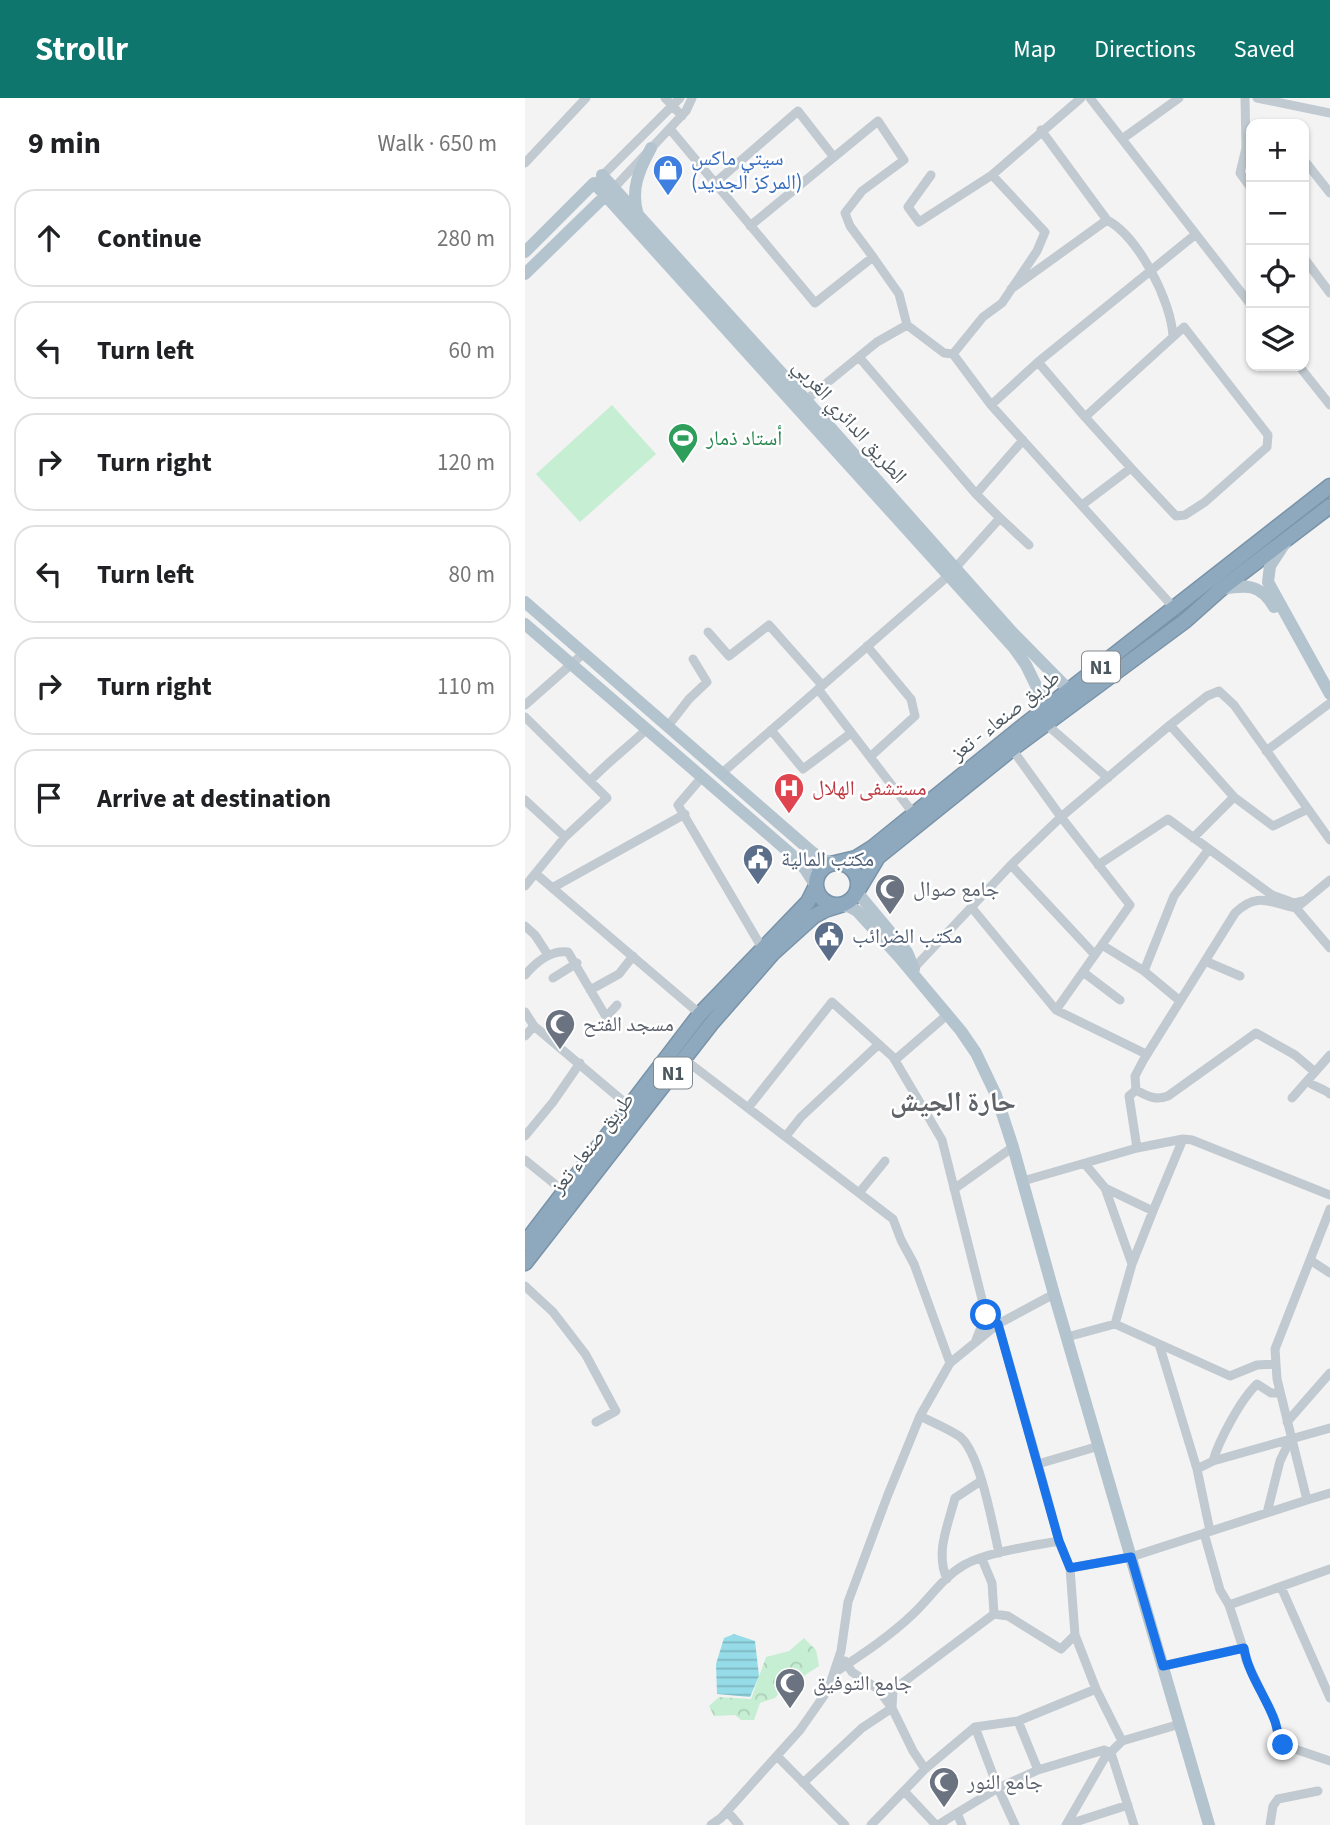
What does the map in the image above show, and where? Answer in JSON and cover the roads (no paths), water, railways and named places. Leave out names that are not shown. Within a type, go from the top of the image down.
[{"type":"highway","name":"طريق صنعاء - تعز","points":[[875,852],[1012,750],[1047,708],[1330,486]]},
{"type":"highway","name":"طريق صنعاء - تعز","points":[[875,852],[913,813],[1026,731],[1046,724],[1185,621],[1221,589],[1330,506]]},
{"type":"highway","points":[[875,852],[852,900],[841,905],[827,903],[821,899],[816,880],[823,868],[875,852]]},
{"type":"highway","points":[[835,863],[849,867],[854,872],[857,892]]},
{"type":"highway","name":"طريق صنعاء تعز","points":[[525,1263],[629,1107],[700,1014],[808,902],[816,886]]},
{"type":"highway","name":"طريق صنعاء تعز","points":[[525,1243],[570,1196],[773,953],[814,916],[841,905]]},
{"type":"main road","points":[[639,219],[635,187],[651,148]]},
{"type":"main road","name":"الطريق الدائري الغربي","points":[[598,179],[952,572],[1070,691]]},
{"type":"main road","points":[[525,252],[598,179]]},
{"type":"main road","name":"الطريق الدائري الغربي","points":[[609,192],[639,219],[806,400],[1014,648],[1026,665],[1047,708]]},
{"type":"main road","points":[[525,274],[609,192]]},
{"type":"main road","points":[[1289,537],[1270,566],[1268,582],[1330,702]]},
{"type":"main road","points":[[1221,589],[1247,585],[1261,591],[1270,600],[1330,702]]},
{"type":"main road","points":[[525,602],[812,852],[835,863]]},
{"type":"main road","points":[[525,624],[791,854],[816,886]]},
{"type":"main road","points":[[857,892],[907,952],[920,982]]},
{"type":"main road","points":[[841,905],[857,911],[948,1014],[976,1053],[987,1074],[1013,1147],[1209,1825]]},
{"type":"street","points":[[525,163],[586,98]]},
{"type":"street","points":[[666,98],[682,116]]},
{"type":"street","points":[[598,179],[681,98],[691,102],[682,116],[609,192]]},
{"type":"street","points":[[931,175],[908,207],[919,222],[992,175],[1081,98]]},
{"type":"street","points":[[1090,98],[1246,298]]},
{"type":"street","points":[[1122,139],[1179,98]]},
{"type":"street","points":[[1245,98],[1247,119]]},
{"type":"street","points":[[1257,98],[1330,113]]},
{"type":"street","points":[[715,183],[798,111],[833,156]]},
{"type":"street","points":[[750,226],[878,121],[904,160],[862,191],[845,213],[850,226],[899,294],[907,325],[944,353],[953,354],[991,405],[1175,609]]},
{"type":"street","points":[[670,129],[815,303],[873,257]]},
{"type":"street","points":[[1041,130],[1107,220],[1119,226],[1151,271],[1173,322],[1173,337]]},
{"type":"street","points":[[1246,156],[1240,173],[1246,181]]},
{"type":"street","points":[[1309,166],[1330,193]]},
{"type":"street","points":[[953,354],[983,317],[1002,303],[1037,251],[1045,232],[992,175]]},
{"type":"street","points":[[1011,289],[1107,220]]},
{"type":"street","points":[[991,405],[1038,362],[1196,234]]},
{"type":"street","points":[[1309,265],[1330,293]]},
{"type":"street","points":[[806,400],[877,342],[907,325]]},
{"type":"street","points":[[1038,362],[1085,417],[1176,516],[1185,515],[1205,502],[1267,447],[1268,435],[1184,327],[1085,417]]},
{"type":"street","points":[[859,357],[976,494],[1029,545]]},
{"type":"street","points":[[1303,371],[1330,405]]},
{"type":"street","points":[[976,494],[1023,440]]},
{"type":"street","points":[[1082,505],[1131,468]]},
{"type":"street","points":[[722,773],[952,572],[1000,518]]},
{"type":"street","points":[[708,632],[729,656],[769,625],[820,687],[851,733],[913,813]]},
{"type":"street","points":[[867,646],[911,699],[915,716],[870,757]]},
{"type":"street","points":[[525,705],[584,653]]},
{"type":"street","points":[[668,726],[689,699],[707,682],[693,659]]},
{"type":"street","points":[[914,968],[1011,865],[1061,817],[1170,725],[1207,696],[1219,691],[1234,705],[1330,840]]},
{"type":"street","points":[[1266,751],[1330,702]]},
{"type":"street","points":[[525,717],[607,798],[565,837],[525,886]]},
{"type":"street","points":[[1046,724],[1108,778]]},
{"type":"street","points":[[1170,725],[1234,797],[1273,826],[1308,809]]},
{"type":"street","points":[[590,781],[647,729]]},
{"type":"street","points":[[771,730],[803,769],[851,733]]},
{"type":"street","points":[[1012,750],[1130,905],[1056,1010]]},
{"type":"street","points":[[702,777],[678,805],[761,948]]},
{"type":"street","points":[[1193,838],[1234,797]]},
{"type":"street","points":[[525,800],[565,837]]},
{"type":"street","points":[[552,888],[685,814]]},
{"type":"street","points":[[1098,865],[1168,819],[1272,895],[1294,903],[1306,900]]},
{"type":"street","points":[[1144,971],[1174,896],[1209,849]]},
{"type":"street","points":[[1011,865],[1095,955]]},
{"type":"street","points":[[535,874],[700,1014]]},
{"type":"street","points":[[1296,908],[1330,880]]},
{"type":"street","points":[[1136,1090],[1135,1076],[1146,1054],[1235,914],[1246,902],[1259,900],[1296,908],[1330,948]]},
{"type":"street","points":[[972,908],[1056,1010],[1146,1054]]},
{"type":"street","points":[[525,926],[535,935],[548,955]]},
{"type":"street","points":[[1102,945],[1144,971],[1180,1001]]},
{"type":"street","points":[[525,975],[548,955],[559,951],[568,952],[607,1016],[617,1005]]},
{"type":"street","points":[[590,990],[619,974],[633,956]]},
{"type":"street","points":[[1205,961],[1240,976]]},
{"type":"street","points":[[553,978],[577,963]]},
{"type":"street","points":[[1083,972],[1120,1000]]},
{"type":"street","points":[[748,1108],[832,1002],[895,1060],[941,1140],[986,1315],[976,1340]]},
{"type":"street","points":[[525,1012],[534,1026],[629,1107]]},
{"type":"street","points":[[895,1060],[948,1014]]},
{"type":"street","points":[[525,1036],[534,1026]]},
{"type":"street","points":[[1136,1090],[1151,1098],[1161,1099],[1168,1096],[1256,1033],[1295,1055],[1315,1072]]},
{"type":"street","points":[[786,1136],[801,1117],[879,1044]]},
{"type":"street","points":[[1292,1098],[1330,1055]]},
{"type":"street","points":[[684,1059],[893,1219],[914,1264],[950,1363]]},
{"type":"street","points":[[525,1136],[554,1102],[580,1063]]},
{"type":"street","points":[[1307,1082],[1330,1094]]},
{"type":"street","points":[[1136,1090],[1129,1096],[1137,1148]]},
{"type":"street","points":[[1115,1324],[1132,1264],[1182,1139]]},
{"type":"street","points":[[1023,1181],[1137,1148],[1192,1139],[1330,1195]]},
{"type":"street","points":[[954,1189],[1013,1147]]},
{"type":"street","points":[[525,1160],[570,1196]]},
{"type":"street","points":[[859,1192],[885,1161]]},
{"type":"street","points":[[1085,1164],[1105,1188],[1132,1264]]},
{"type":"street","points":[[1105,1188],[1153,1211]]},
{"type":"street","points":[[1307,1500],[1280,1393],[1275,1349],[1330,1209]]},
{"type":"street","points":[[1310,1261],[1330,1273]]},
{"type":"street","points":[[525,1286],[553,1312],[586,1354],[615,1412],[596,1422]]},
{"type":"street","points":[[711,1825],[727,1811],[800,1730],[828,1690],[841,1654],[848,1602],[920,1416],[950,1363],[998,1324],[1054,1294]]},
{"type":"street","points":[[986,1315],[998,1324],[1059,1541],[1070,1568],[1075,1635],[1096,1689],[1122,1741]]},
{"type":"street","points":[[1067,1338],[1115,1324],[1230,1376],[1257,1365],[1276,1364]]},
{"type":"street","points":[[1159,1344],[1197,1469],[1220,1590],[1229,1605],[1244,1648],[1245,1660],[1275,1720],[1278,1737],[1283,1745],[1330,1761]]},
{"type":"street","points":[[1287,1422],[1330,1373]]},
{"type":"street","points":[[1213,1461],[1217,1448],[1248,1392],[1257,1384],[1271,1393],[1280,1393]]},
{"type":"street","points":[[920,1416],[961,1437],[970,1451],[982,1481],[999,1553]]},
{"type":"street","points":[[1197,1469],[1213,1461],[1291,1437],[1330,1429]]},
{"type":"street","points":[[1267,1513],[1280,1461],[1291,1437]]},
{"type":"street","points":[[1038,1464],[1099,1446]]},
{"type":"street","points":[[947,1579],[942,1567],[941,1552],[955,1498],[982,1481]]},
{"type":"street","points":[[1070,1568],[1131,1557],[1330,1493]]},
{"type":"street","points":[[834,1672],[877,1644],[964,1565],[999,1553],[1059,1541]]},
{"type":"street","points":[[982,1559],[992,1583],[994,1614]]},
{"type":"street","points":[[1229,1605],[1330,1570]]},
{"type":"street","points":[[1281,1587],[1330,1698]]},
{"type":"street","points":[[892,1708],[893,1690],[994,1614],[1008,1616],[1061,1649],[1075,1635]]},
{"type":"street","points":[[1163,1666],[1244,1648]]},
{"type":"street","points":[[841,1654],[852,1672],[878,1689],[892,1708],[925,1769]]},
{"type":"street","points":[[871,1825],[925,1769],[975,1727],[1018,1721],[1096,1689]]},
{"type":"street","points":[[803,1783],[862,1728],[892,1708]]},
{"type":"street","points":[[1018,1721],[1038,1770]]},
{"type":"street","points":[[1068,1824],[1104,1759],[1122,1741],[1180,1724]]},
{"type":"street","points":[[975,1727],[1015,1825]]},
{"type":"street","points":[[904,1791],[937,1825],[998,1788],[1038,1770],[1104,1750],[1111,1752]]},
{"type":"street","points":[[1111,1752],[1134,1825]]},
{"type":"street","points":[[777,1756],[845,1825]]},
{"type":"street","points":[[1270,1825],[1273,1806],[1278,1799],[1318,1791]]},
{"type":"street","points":[[1068,1824],[1128,1805]]},
{"type":"street","points":[[727,1811],[739,1825]]},
{"type":"street","points":[[957,1813],[962,1825]]},
{"type":"water","points":[[734,1634],[755,1641],[759,1676],[750,1697],[717,1694],[716,1664],[724,1638]]},
{"type":"place","name":"سيتي ماكس (المركز الجديد)","points":[[668,197]]},
{"type":"place","name":"أستاد ذمار","points":[[683,465]]},
{"type":"place","name":"مستشفى الهلال","points":[[789,815]]},
{"type":"place","name":"مكتب المالية","points":[[758,886]]},
{"type":"place","name":"جامع صوال","points":[[890,916]]},
{"type":"place","name":"مكتب الضرائب","points":[[829,963]]},
{"type":"place","name":"مسجد الفتح","points":[[560,1051]]},
{"type":"place","name":"جامع التوفيق","points":[[790,1710]]},
{"type":"place","name":"جامع النور","points":[[944,1809]]},
{"type":"district","name":"حارة الجيش","points":[[953,1101]]}]
